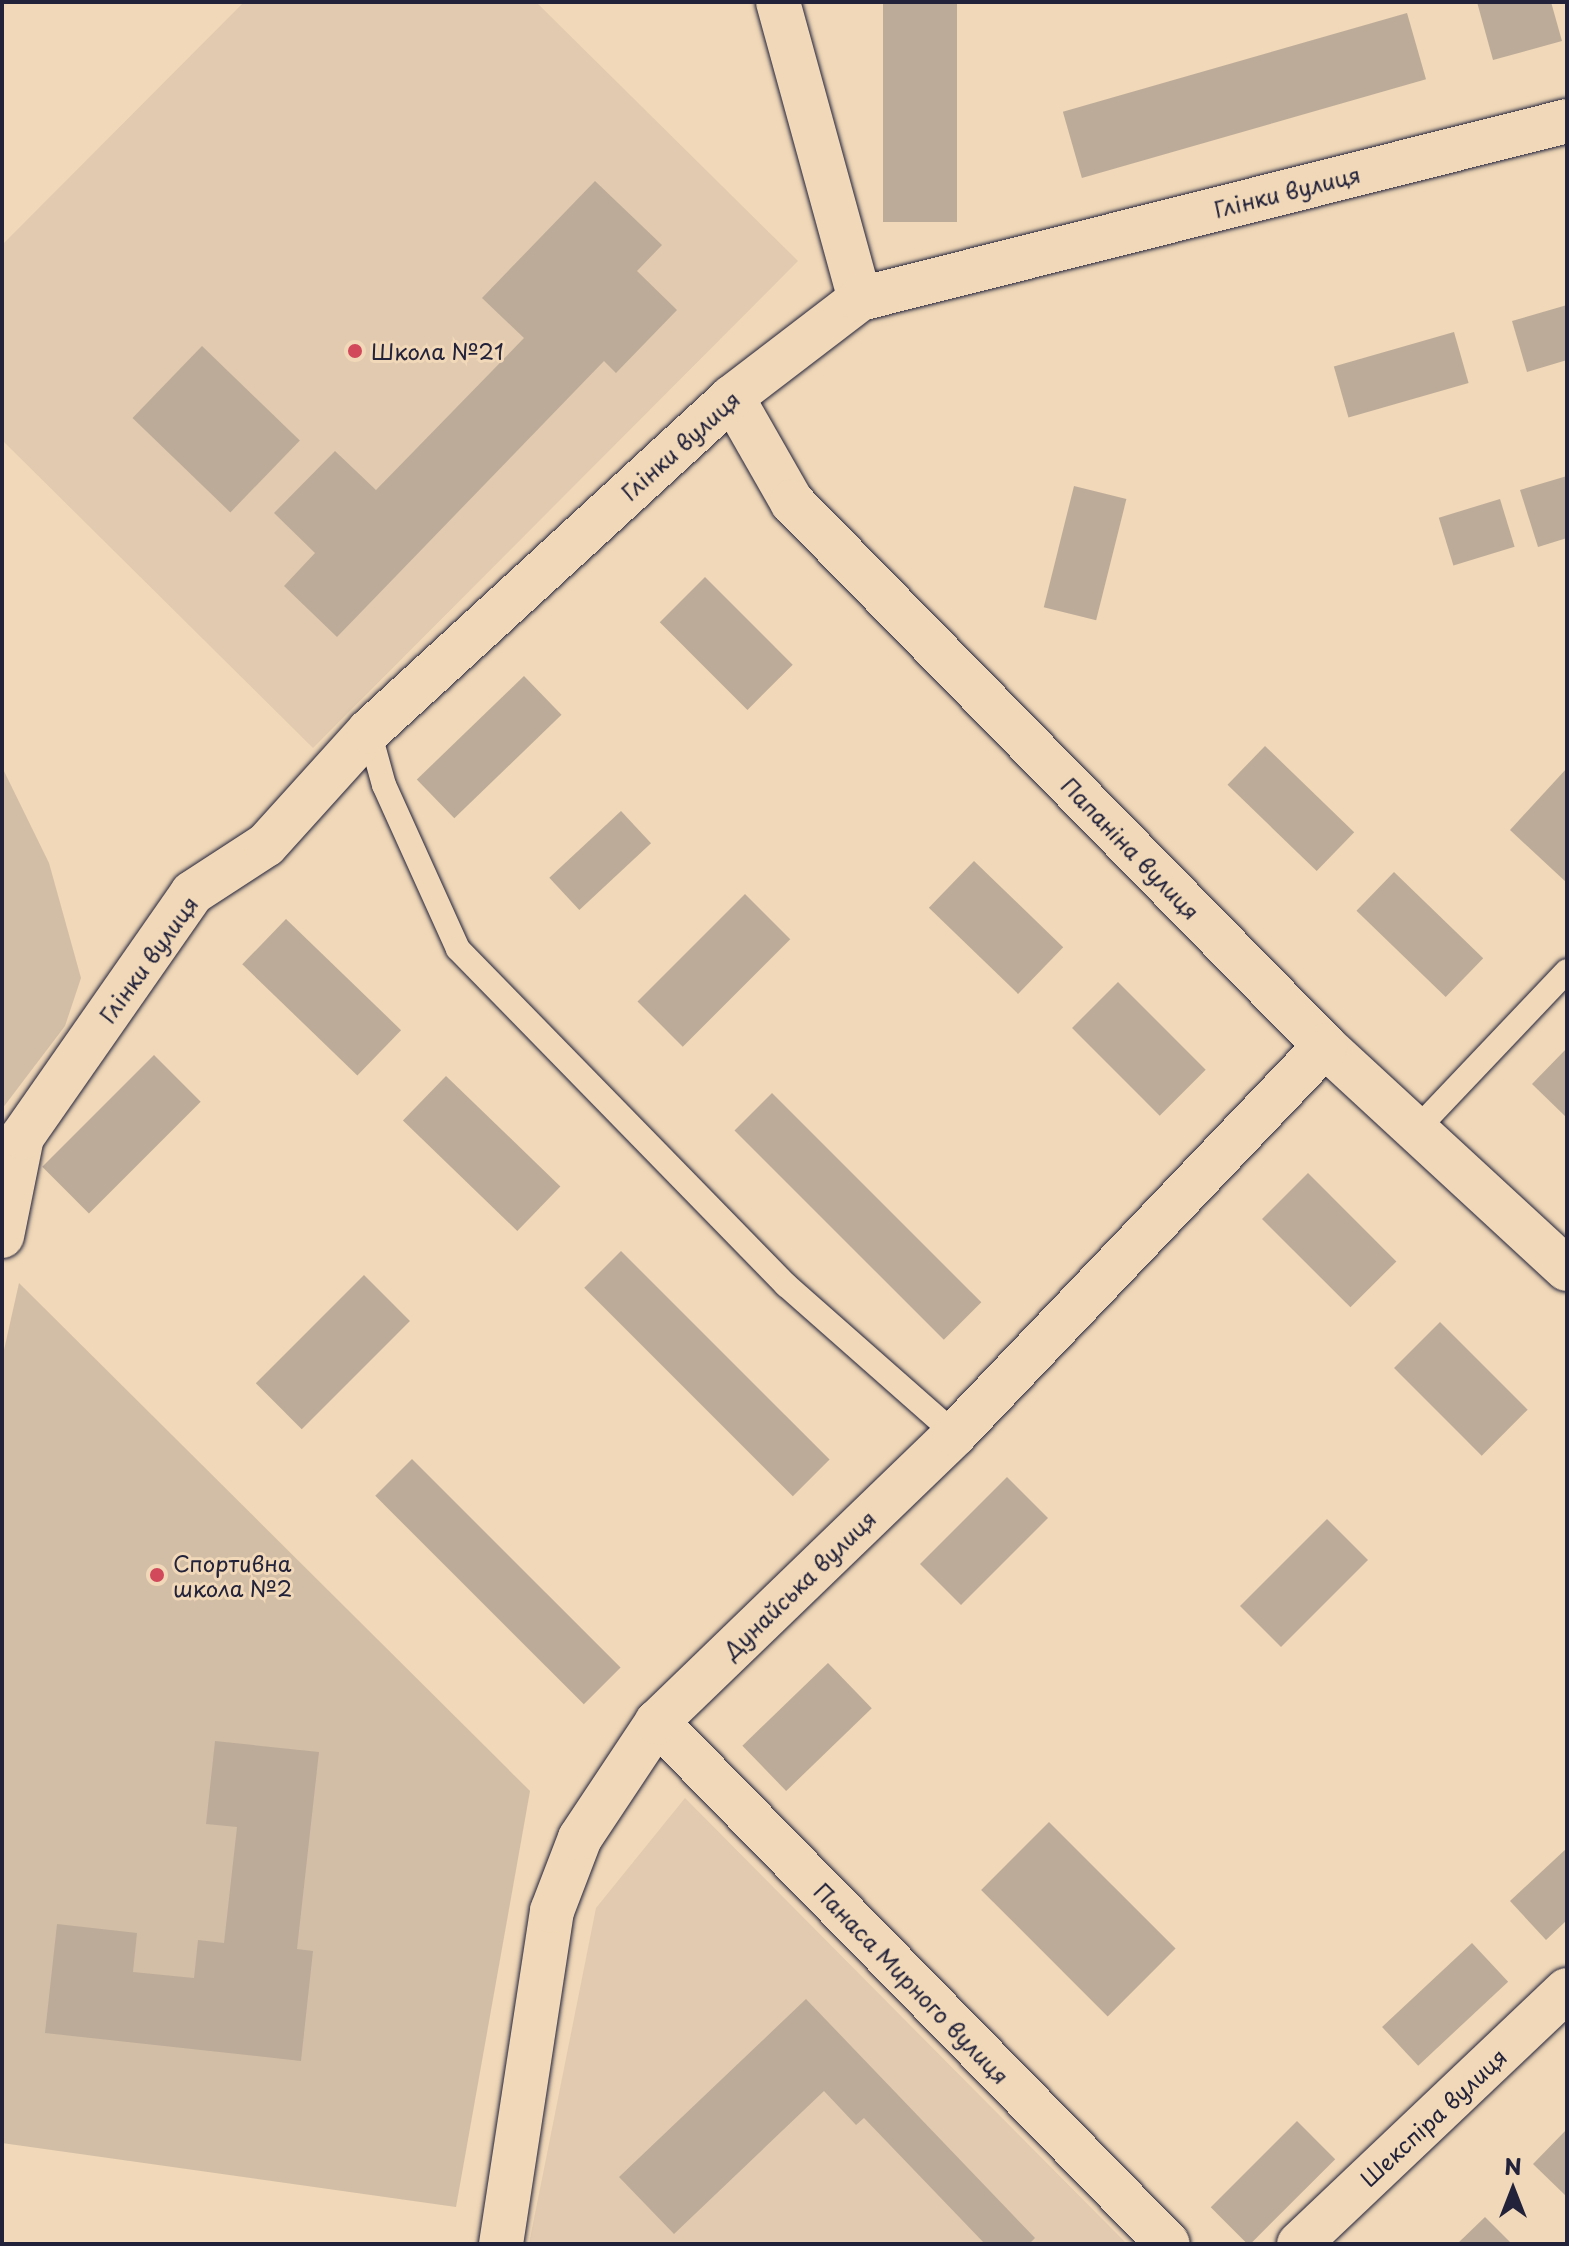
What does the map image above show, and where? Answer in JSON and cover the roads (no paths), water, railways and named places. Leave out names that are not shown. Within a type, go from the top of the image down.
[{"type":"street","points":[[778,2],[860,299]]},
{"type":"street","name":"Глінки вулиця","points":[[2,1236],[22,1137],[192,893],[266,845],[369,731],[732,397],[860,299],[1567,121]]},
{"type":"street","name":"Папаніна вулиця","points":[[732,397],[792,502],[1325,1046],[1567,1269]]},
{"type":"street","name":"Дунайська вулиця","points":[[501,2244],[552,1911],[580,1838],[657,1722],[955,1434],[1325,1046]]},
{"type":"street","name":"Панаса Мирного вулиця","points":[[657,1722],[1168,2244]]},
{"type":"street","name":"Шекспіра вулиця","points":[[1299,2244],[1567,1990]]},
{"type":"lane","points":[[369,731],[384,785],[458,949],[786,1285],[955,1434]]},
{"type":"lane","points":[[1416,1130],[1567,971]]},
{"type":"place","name":"Школа №21","points":[[355,351]]},
{"type":"place","name":"Спортивна школа №2","points":[[157,1575]]}]
